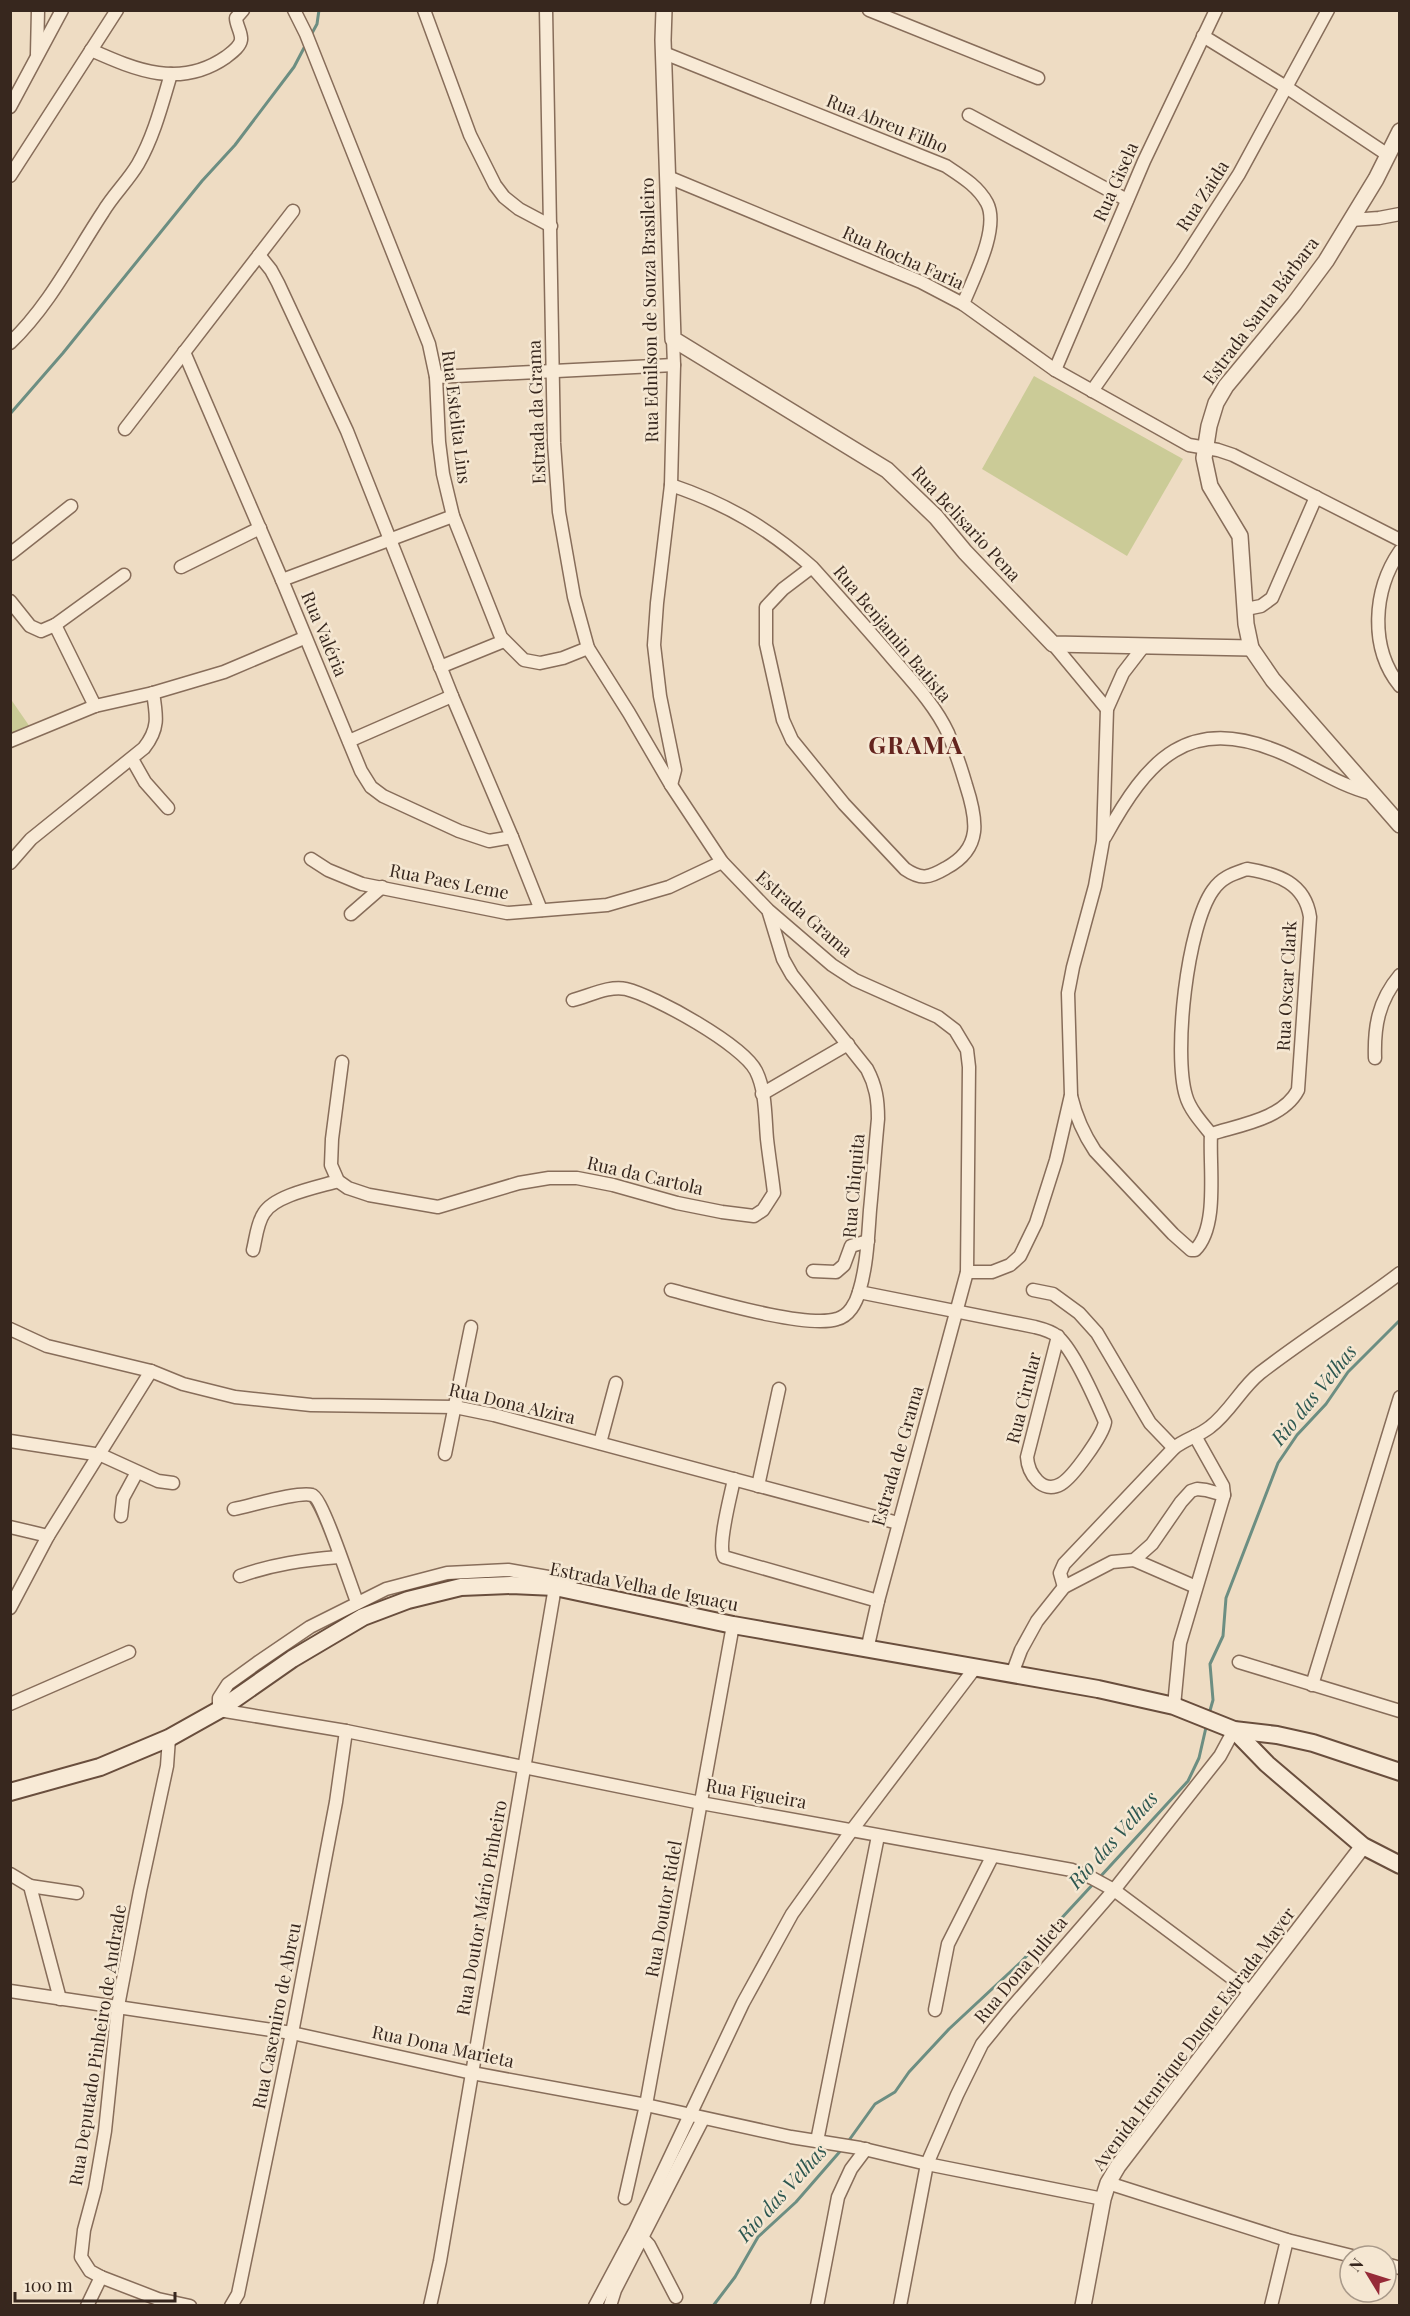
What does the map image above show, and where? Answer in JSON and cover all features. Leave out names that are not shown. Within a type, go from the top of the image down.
[{"type":"main road","name":"Estrada Velha de Iguaçu","points":[[10,1792],[100,1767],[169,1738],[219,1710],[292,1659],[363,1617],[408,1600],[462,1587],[511,1585],[555,1587],[733,1625],[1098,1689],[1173,1706],[1227,1728],[1313,1743],[1400,1772]]},
{"type":"main road","name":"Estrada Velha de Iguaçu","points":[[1227,1728],[1363,1846],[1400,1865]]},
{"type":"main road","points":[[1267,1764],[1264,1754],[1265,1746],[1270,1738],[1277,1735]]},
{"type":"street","points":[[37,57],[38,10]]},
{"type":"street","points":[[11,105],[63,10]]},
{"type":"street","points":[[10,176],[117,10]]},
{"type":"street","points":[[91,50],[134,69],[171,74],[189,73],[215,64],[238,46],[241,39],[236,18],[243,10]]},
{"type":"street","name":"Rua Estelita Lins","points":[[294,10],[311,46],[429,344],[436,377],[443,474],[453,516],[501,637],[524,660],[540,663],[564,658],[588,648]]},
{"type":"street","points":[[424,10],[470,135],[495,185],[504,197],[519,209],[552,226]]},
{"type":"street","name":"Estrada da Grama","points":[[546,10],[552,226],[554,443],[559,512],[574,597],[588,648],[671,785]]},
{"type":"street","name":"Rua Ednilson de Souza Brasileiro","points":[[664,10],[674,365],[671,485],[654,645],[660,696],[675,770],[671,785]]},
{"type":"street","points":[[869,10],[1038,78]]},
{"type":"street","name":"Rua Gisela","points":[[1055,370],[1127,200],[1216,10]]},
{"type":"street","name":"Rua Zaida","points":[[1092,391],[1181,264],[1239,174],[1328,10]]},
{"type":"street","points":[[1203,36],[1388,154]]},
{"type":"street","name":"Rua Abreu Filho","points":[[664,53],[946,166],[977,188],[988,204],[991,221],[987,243],[963,304]]},
{"type":"street","points":[[10,343],[36,312],[76,256],[104,210],[138,165],[154,131],[171,74]]},
{"type":"street","points":[[969,115],[1127,200]]},
{"type":"street","name":"Estrada Santa Bárbara","points":[[1400,131],[1326,261],[1294,304],[1226,386],[1216,403],[1204,458],[1210,486],[1240,536],[1246,624],[1251,648],[1273,680],[1400,825]]},
{"type":"street","name":"Rua Rocha Faria","points":[[668,177],[921,282],[963,304],[1055,370],[1189,445],[1233,455],[1400,540]]},
{"type":"street","points":[[124,429],[294,211]]},
{"type":"street","points":[[1351,220],[1400,214]]},
{"type":"street","points":[[259,255],[278,283],[332,399],[541,910]]},
{"type":"street","name":"Rua Belisario Pena","points":[[673,339],[887,470],[936,517],[1053,644]]},
{"type":"street","name":"Rua Valéria","points":[[184,352],[361,771],[371,787],[383,796],[459,831],[489,841],[513,837]]},
{"type":"street","points":[[436,377],[674,365]]},
{"type":"street","name":"Rua Benjamin Batista","points":[[671,485],[710,499],[748,517],[776,536],[812,567],[932,706],[948,732],[972,803],[975,821],[970,846],[964,855],[946,868],[922,878],[905,868],[844,804],[792,740],[783,720],[769,655],[766,607],[812,567]]},
{"type":"street","points":[[1246,609],[1261,606],[1272,597],[1316,497]]},
{"type":"street","points":[[10,554],[70,506]]},
{"type":"street","points":[[282,580],[453,516]]},
{"type":"street","points":[[181,567],[260,528]]},
{"type":"street","points":[[1400,551],[1386,573],[1382,586],[1379,599],[1379,622],[1385,663],[1400,686]]},
{"type":"street","points":[[10,601],[34,630],[41,631],[56,625],[124,575]]},
{"type":"street","points":[[56,625],[95,706]]},
{"type":"street","points":[[10,741],[95,706],[153,693],[224,672],[304,638]]},
{"type":"street","points":[[440,666],[504,641]]},
{"type":"street","points":[[1053,644],[1251,648]]},
{"type":"street","points":[[1053,644],[1107,709]]},
{"type":"street","points":[[1143,646],[1123,673],[1107,709],[1103,841],[1095,886],[1068,993],[1071,1095],[1075,1114],[1095,1151],[1191,1250],[1195,1250],[1202,1241],[1208,1227],[1211,1134]]},
{"type":"street","points":[[10,863],[31,839],[132,759],[153,736],[156,725],[153,693]]},
{"type":"street","points":[[349,741],[452,696]]},
{"type":"street","points":[[1103,841],[1130,793],[1149,770],[1167,755],[1192,743],[1228,738],[1252,742],[1283,754],[1349,788],[1373,794]]},
{"type":"street","points":[[132,759],[145,782],[168,808]]},
{"type":"street","name":"Estrada Grama","points":[[671,785],[722,862],[768,910],[832,965],[855,980],[938,1017],[955,1030],[962,1040],[967,1050],[969,1067],[968,1272]]},
{"type":"street","name":"Rua Paes Leme","points":[[311,859],[348,879],[507,913],[607,905],[669,887],[722,862]]},
{"type":"street","name":"Rua Oscar Clark","points":[[1247,869],[1270,872],[1290,883],[1302,894],[1308,903],[1310,917],[1298,1090],[1289,1104],[1272,1114],[1211,1134],[1186,1097],[1181,1072],[1183,1022],[1194,933],[1204,906],[1214,889],[1227,876],[1247,869]]},
{"type":"street","points":[[351,914],[382,887]]},
{"type":"street","name":"Rua Chiquita","points":[[671,1290],[780,1316],[816,1321],[836,1320],[845,1315],[853,1306],[859,1292],[868,1241],[878,1098],[867,1069],[792,975],[783,959],[768,910]]},
{"type":"street","points":[[1375,1058],[1374,1031],[1381,1008],[1400,975]]},
{"type":"street","points":[[573,1000],[603,991],[626,989],[661,1004],[692,1021],[741,1054],[756,1072],[762,1094],[848,1044]]},
{"type":"street","points":[[253,1250],[264,1213],[271,1205],[289,1196],[338,1181],[331,1165],[342,1062]]},
{"type":"street","name":"Rua da Cartola","points":[[338,1181],[348,1188],[369,1195],[438,1207],[519,1183],[549,1178],[577,1178],[613,1185],[677,1203],[754,1216],[763,1210],[774,1193],[762,1094]]},
{"type":"street","points":[[968,1272],[992,1272],[1010,1265],[1024,1250],[1036,1223],[1056,1160],[1071,1095]]},
{"type":"street","points":[[813,1271],[836,1272],[844,1266],[851,1246],[868,1241]]},
{"type":"street","name":"Estrada de Grama","points":[[867,1650],[898,1523],[968,1272]]},
{"type":"street","points":[[1064,1587],[1060,1573],[1064,1564],[1174,1448],[1222,1417],[1240,1392],[1258,1375],[1400,1273]]},
{"type":"street","points":[[1033,1290],[1053,1294],[1079,1312],[1097,1333],[1150,1423],[1174,1448]]},
{"type":"street","name":"Rua Cirular","points":[[859,1292],[1035,1327],[1058,1336],[1074,1360],[1105,1422],[1100,1436],[1065,1481],[1055,1486],[1046,1486],[1038,1482],[1031,1474],[1027,1457],[1058,1336]]},
{"type":"street","points":[[445,1454],[471,1327]]},
{"type":"street","name":"Rua Dona Alzira","points":[[10,1329],[47,1346],[152,1371],[183,1384],[236,1397],[311,1405],[456,1407],[898,1523]]},
{"type":"street","points":[[10,1608],[48,1536],[152,1371]]},
{"type":"street","points":[[600,1443],[615,1383]]},
{"type":"street","points":[[758,1486],[779,1389]]},
{"type":"street","points":[[1312,1685],[1400,1397]]},
{"type":"street","points":[[1173,1706],[1180,1643],[1224,1495],[1223,1486],[1195,1436]]},
{"type":"street","points":[[10,1441],[100,1455],[158,1481],[173,1483]]},
{"type":"street","points":[[121,1516],[123,1498],[136,1472]]},
{"type":"street","points":[[734,1479],[723,1542],[724,1557],[878,1601]]},
{"type":"street","points":[[1134,1560],[1152,1544],[1191,1491],[1206,1490],[1224,1495]]},
{"type":"street","points":[[234,1509],[298,1495],[313,1495],[319,1500],[326,1516],[357,1602]]},
{"type":"street","points":[[10,1527],[48,1536]]},
{"type":"street","points":[[240,1576],[266,1566],[339,1557]]},
{"type":"street","points":[[1012,1674],[1021,1650],[1037,1621],[1064,1587],[1112,1562],[1134,1560],[1196,1587]]},
{"type":"street","points":[[219,1710],[219,1698],[228,1684],[310,1627],[386,1589],[447,1573],[508,1570],[571,1581]]},
{"type":"street","name":"Rua Doutor Mário Pinheiro","points":[[430,2306],[440,2261],[555,1587]]},
{"type":"street","name":"Rua Doutor Ridel","points":[[625,2198],[646,2106],[733,1625]]},
{"type":"street","points":[[10,1704],[129,1652]]},
{"type":"street","points":[[1239,1662],[1400,1711]]},
{"type":"street","points":[[610,2306],[688,2115],[743,2003],[792,1914],[852,1830],[975,1668]]},
{"type":"street","name":"Rua Figueira","points":[[219,1710],[346,1731],[701,1803],[1072,1870],[1112,1889],[1251,1993]]},
{"type":"street","name":"Rua Dona Julieta","points":[[900,2306],[927,2164],[982,2044],[1220,1756],[1227,1728]]},
{"type":"street","name":"Rua Casemiro de Abreu","points":[[231,2306],[238,2294],[292,2033],[336,1802],[346,1731]]},
{"type":"street","name":"Rua Deputado Pinheiro de Andrade","points":[[101,2277],[90,2271],[81,2257],[84,2230],[95,2189],[105,2131],[118,2006],[167,1766],[169,1738]]},
{"type":"street","points":[[822,2142],[878,1836]]},
{"type":"street","name":"Avenida Henrique Duque Estrada Mayer","points":[[1083,2306],[1103,2199],[1108,2183],[1118,2166],[1363,1846]]},
{"type":"street","points":[[935,2010],[948,1944],[992,1857]]},
{"type":"street","points":[[10,1874],[30,1887],[77,1893]]},
{"type":"street","points":[[30,1887],[60,1999]]},
{"type":"street","name":"Rua Dona Marieta","points":[[10,1991],[292,2033],[472,2073],[863,2149],[1103,2199]]},
{"type":"street","points":[[595,2306],[639,2234],[703,2119]]},
{"type":"street","points":[[817,2306],[838,2197],[850,2169],[863,2149]]},
{"type":"street","points":[[1108,2183],[1287,2240],[1338,2253]]},
{"type":"street","points":[[639,2234],[676,2297]]},
{"type":"street","points":[[1271,2306],[1287,2240]]},
{"type":"street","points":[[87,2306],[101,2277],[156,2302],[190,2306]]},
{"type":"green space","points":[[1034,376],[1183,459],[1127,556],[982,469]]},
{"type":"green space","points":[[10,698],[30,727],[10,735]]},
{"type":"waterway","points":[[311,35],[317,24],[319,10]]},
{"type":"waterway","points":[[10,414],[63,353],[202,181],[235,145],[294,67],[305,46]]},
{"type":"waterway","name":"Rio das Velhas","points":[[1209,1714],[1213,1700],[1210,1664],[1223,1636],[1226,1598],[1278,1463],[1297,1435],[1326,1404],[1348,1372],[1400,1320]]},
{"type":"waterway","name":"Rio das Velhas","points":[[1100,1877],[1188,1781],[1199,1758],[1207,1723]]},
{"type":"waterway","name":"Rio das Velhas","points":[[847,2143],[875,2104],[895,2092],[909,2072],[949,2029],[1021,1962],[1095,1882]]},
{"type":"waterway","name":"Rio das Velhas","points":[[713,2306],[735,2277],[758,2237],[796,2202],[843,2148]]},
{"type":"district","name":"GRAMA","points":[[916,746]]}]
